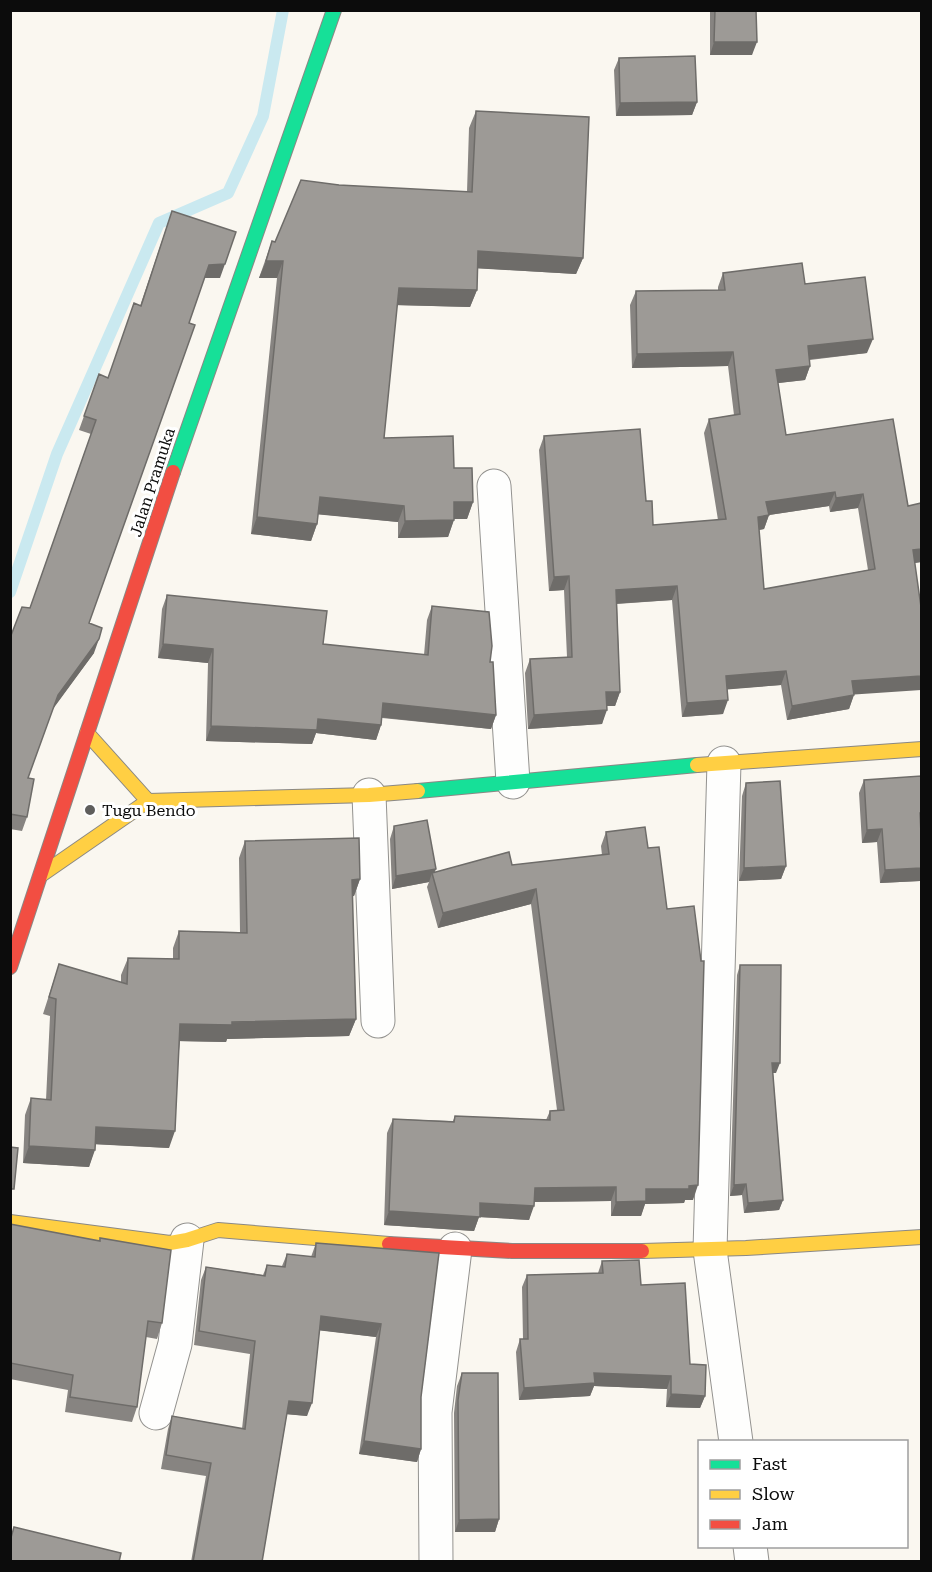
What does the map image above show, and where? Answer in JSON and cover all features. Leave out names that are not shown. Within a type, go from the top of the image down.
[{"type":"main road","name":"Jalan Pramuka","points":[[10,967],[200,390],[334,10]]},
{"type":"main road","points":[[87,734],[148,801]]},
{"type":"main road","points":[[41,875],[148,801],[369,795],[724,763],[921,749]]},
{"type":"main road","points":[[10,1222],[170,1243],[188,1240],[218,1230],[455,1249],[592,1252],[710,1250],[921,1237]]},
{"type":"street","points":[[494,486],[513,782]]},
{"type":"street","points":[[724,763],[710,1250],[736,1440]]},
{"type":"street","points":[[369,795],[378,1021]]},
{"type":"street","points":[[156,1413],[175,1344],[188,1240]]},
{"type":"street","points":[[436,1562],[435,1412],[455,1249]]},
{"type":"building","points":[[715,10],[756,10],[757,42],[714,42]]},
{"type":"building","points":[[695,56],[697,102],[620,103],[619,58]]},
{"type":"building","points":[[476,111],[589,117],[583,258],[478,251],[477,290],[399,288],[384,438],[453,436],[454,468],[472,468],[473,502],[454,502],[454,520],[405,521],[404,506],[320,497],[317,524],[257,517],[283,261],[266,261],[272,241],[275,242],[301,180],[339,185],[472,192]]},
{"type":"building","points":[[172,211],[236,232],[225,264],[209,265],[189,323],[195,325],[89,623],[102,628],[99,639],[58,695],[28,778],[34,779],[27,817],[10,814],[10,638],[22,607],[30,608],[96,420],[84,416],[99,374],[108,378],[134,303],[141,306]]},
{"type":"building","points":[[802,263],[805,284],[865,277],[873,339],[808,346],[810,366],[776,370],[786,435],[893,419],[908,506],[921,503],[921,549],[913,550],[921,607],[921,676],[852,681],[854,695],[792,706],[786,671],[726,676],[728,700],[687,703],[677,586],[616,590],[620,692],[606,692],[607,710],[534,715],[530,659],[572,657],[569,576],[554,577],[544,436],[640,429],[646,501],[652,501],[653,525],[726,519],[709,419],[740,414],[733,352],[637,354],[636,291],[725,290],[723,273]],"holes":[[[835,492],[836,498],[863,494],[875,569],[764,589],[758,517],[769,515],[766,502]]]},
{"type":"building","points":[[167,595],[327,611],[323,644],[428,655],[432,606],[489,612],[492,646],[490,662],[493,662],[496,715],[383,703],[381,725],[318,719],[317,730],[211,726],[213,649],[163,644]]},
{"type":"building","points":[[921,776],[921,868],[885,870],[882,829],[867,830],[864,780]]},
{"type":"building","points":[[780,781],[786,866],[744,868],[746,783]]},
{"type":"building","points":[[427,820],[436,869],[396,876],[394,826]]},
{"type":"building","points":[[645,827],[648,848],[659,847],[667,909],[694,906],[701,961],[704,961],[698,1185],[689,1186],[689,1189],[646,1189],[646,1201],[616,1202],[616,1187],[535,1188],[534,1206],[480,1203],[480,1217],[389,1211],[393,1119],[454,1122],[455,1116],[550,1120],[550,1111],[564,1110],[536,889],[443,913],[432,873],[509,852],[512,865],[609,854],[606,832]]},
{"type":"building","points":[[359,838],[360,879],[352,880],[356,1019],[232,1022],[232,1025],[180,1024],[175,1131],[96,1127],[95,1150],[29,1146],[31,1098],[51,1100],[56,999],[49,997],[59,964],[127,984],[128,958],[179,959],[179,931],[247,933],[245,841]]},
{"type":"building","points":[[740,965],[781,965],[780,1063],[772,1063],[783,1200],[748,1203],[746,1184],[734,1185]]},
{"type":"building","points":[[10,1147],[18,1148],[14,1189],[10,1189]]},
{"type":"building","points":[[10,1224],[100,1241],[100,1238],[171,1250],[162,1323],[148,1321],[137,1407],[70,1397],[73,1375],[10,1363]]},
{"type":"building","points":[[316,1243],[439,1253],[421,1397],[421,1449],[364,1441],[381,1324],[321,1316],[312,1403],[289,1401],[262,1562],[193,1562],[211,1463],[166,1455],[172,1416],[245,1429],[255,1341],[199,1331],[206,1267],[265,1276],[267,1265],[285,1267],[287,1254],[315,1257]]},
{"type":"building","points":[[639,1260],[641,1285],[685,1283],[690,1364],[706,1365],[705,1396],[671,1394],[671,1376],[594,1373],[595,1383],[524,1388],[520,1339],[528,1339],[527,1275],[603,1273],[602,1261]]},
{"type":"building","points":[[462,1373],[498,1373],[499,1519],[459,1520],[458,1400]]},
{"type":"building","points":[[14,1527],[121,1553],[119,1562],[10,1562],[10,1541]]},
{"type":"waterway","points":[[10,592],[57,454],[159,223],[228,193],[263,116],[283,10]]},
{"type":"traffic: fast","points":[[173,472],[334,10]]},
{"type":"traffic: fast","points":[[418,791],[697,765]]},
{"type":"traffic: slow","points":[[87,733],[148,801]]},
{"type":"traffic: slow","points":[[697,765],[922,749]]},
{"type":"traffic: slow","points":[[41,875],[148,801],[369,795],[418,791]]},
{"type":"traffic: slow","points":[[10,1222],[170,1243],[218,1230],[389,1244]]},
{"type":"traffic: slow","points":[[642,1251],[746,1248],[922,1237]]},
{"type":"traffic: jam","points":[[10,967],[173,472]]},
{"type":"traffic: jam","points":[[389,1244],[512,1251],[642,1251]]},
{"type":"place","name":"Tugu Bendo","points":[[90,810]]}]
